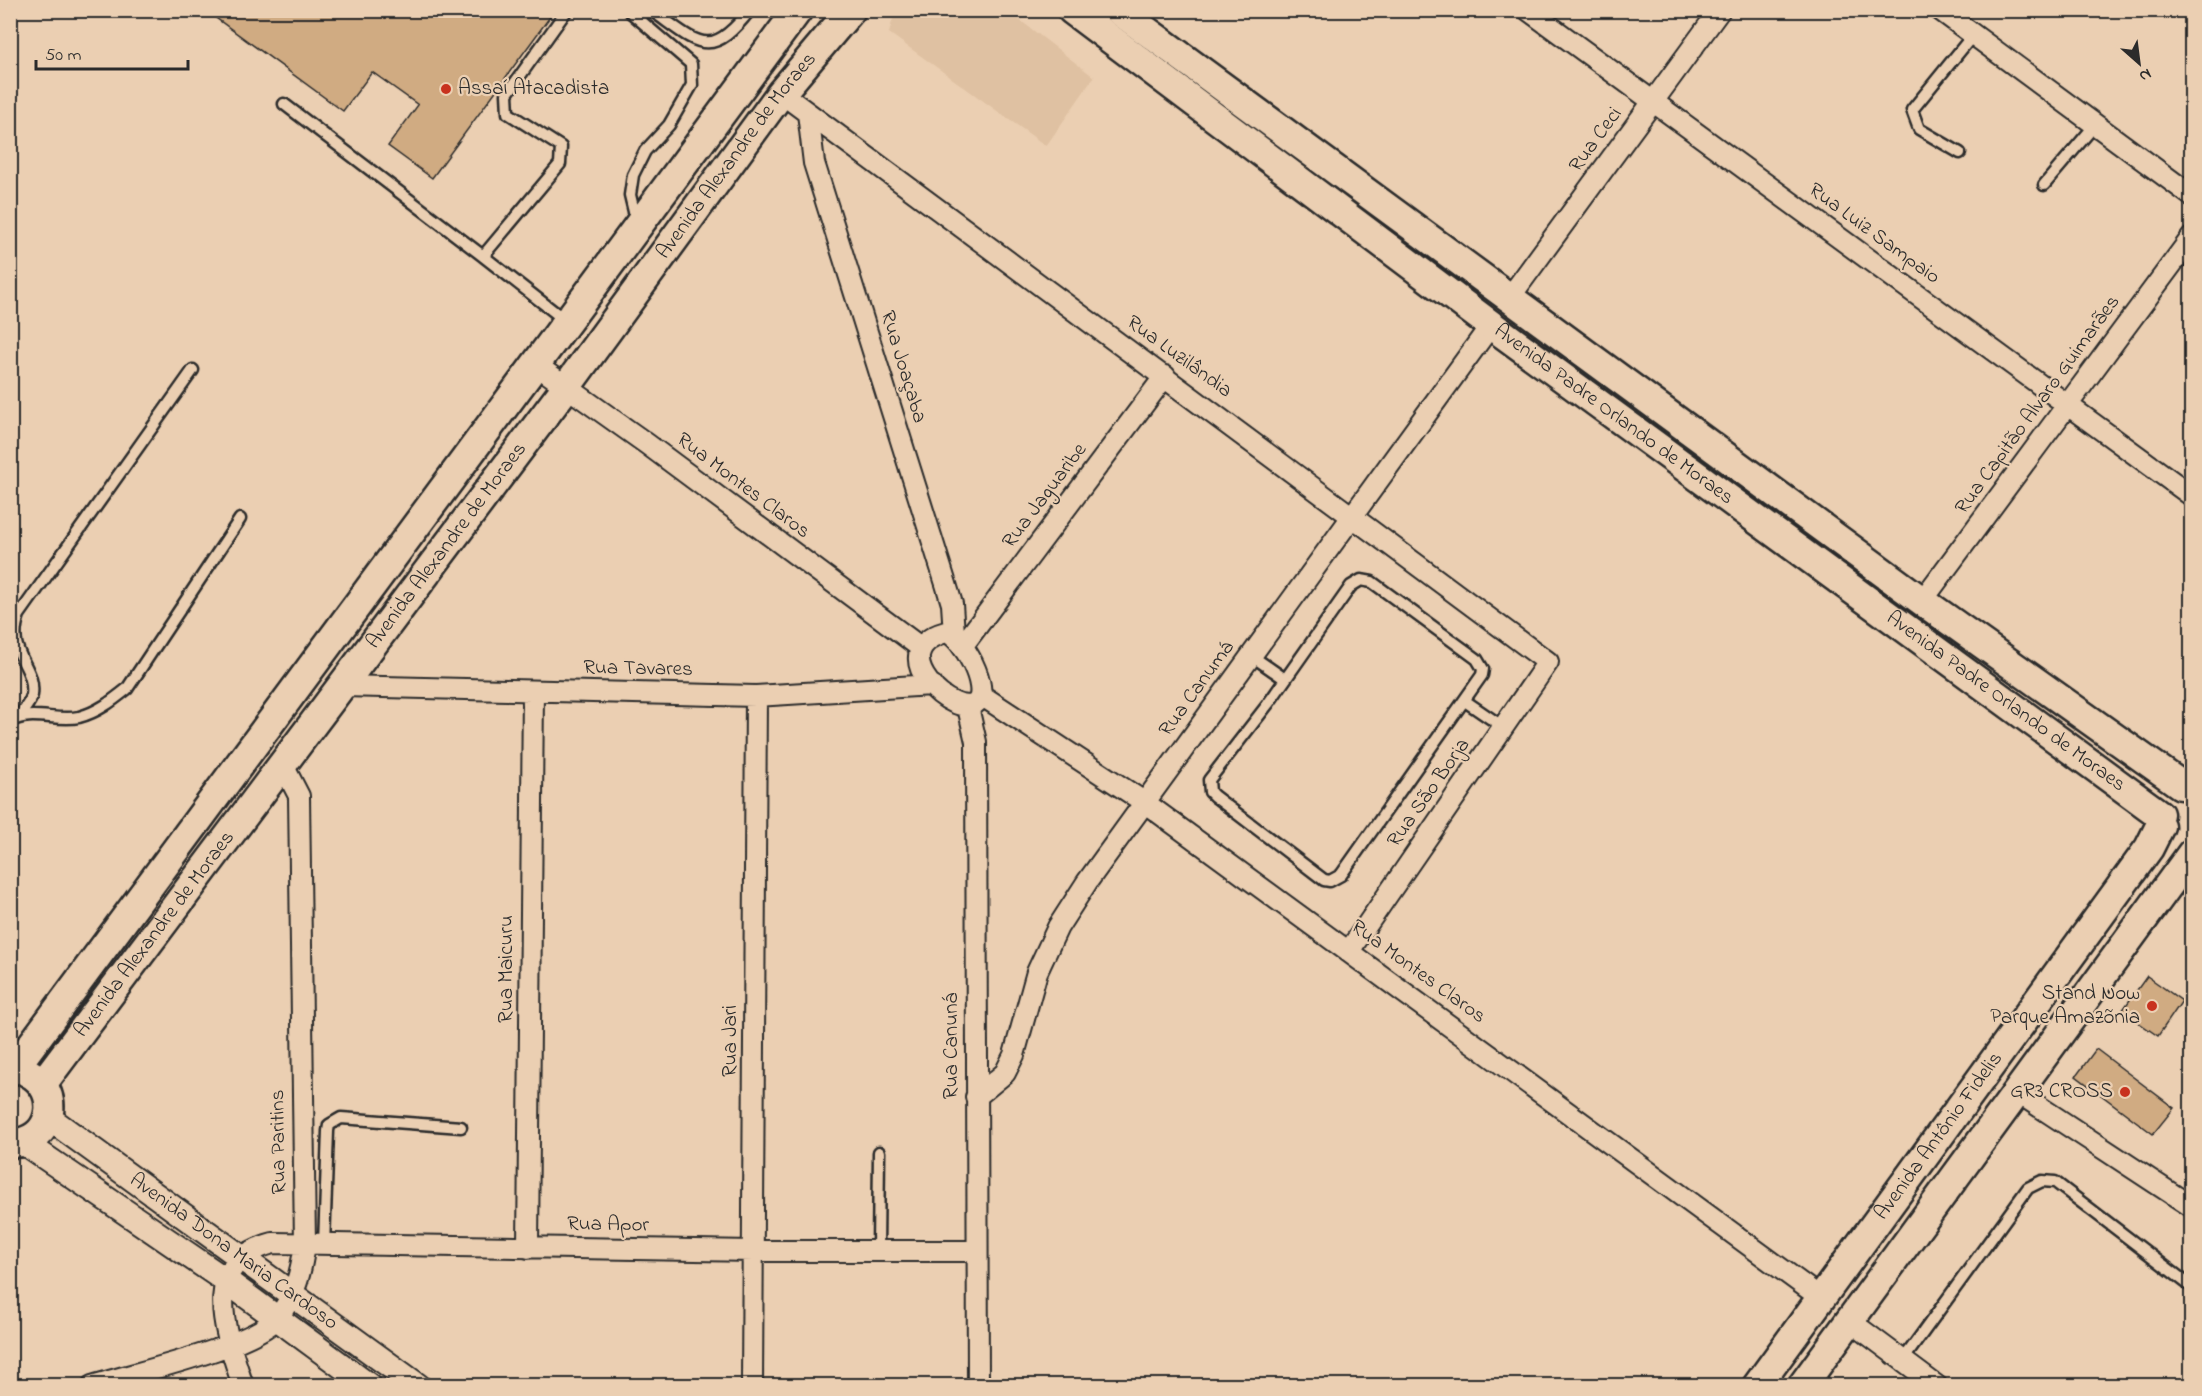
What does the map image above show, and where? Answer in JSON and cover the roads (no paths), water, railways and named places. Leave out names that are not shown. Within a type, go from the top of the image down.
[{"type":"main road","name":"Avenida Alexandre de Moraes","points":[[12,1070],[798,10]]},
{"type":"main road","name":"Avenida Alexandre de Moraes","points":[[43,1083],[567,386],[781,93],[851,10]]},
{"type":"main road","name":"Avenida Padre Orlando de Moraes","points":[[1072,10],[1491,325],[2160,820],[2170,843],[2192,853]]},
{"type":"main road","name":"Avenida Padre Orlando de Moraes","points":[[1118,10],[1922,601],[2188,783]]},
{"type":"main road","name":"Avenida Antônio Fidelis","points":[[1757,1386],[2142,858],[2160,820],[2169,794],[2188,783]]},
{"type":"main road","name":"Avenida Antônio Fidelis","points":[[1803,1386],[2192,853]]},
{"type":"main road","points":[[12,1070],[24,1071],[43,1083],[49,1094],[49,1118],[44,1129],[17,1143]]},
{"type":"street","name":"Rua Luiz Sampaio","points":[[1528,10],[2192,496]]},
{"type":"street","name":"Rua Ceci","points":[[1510,297],[1720,10]]},
{"type":"street","points":[[1940,10],[2192,196]]},
{"type":"street","name":"Rua Luzilândia","points":[[781,93],[1548,662]]},
{"type":"street","name":"Rua Joaçaba","points":[[808,113],[814,163],[946,584],[959,639],[975,672],[974,701]]},
{"type":"street","name":"Rua Capitão Alvaro Guimarães","points":[[1922,601],[2192,237]]},
{"type":"street","name":"Rua Canumá","points":[[976,1097],[1005,1073],[1014,1055],[1037,972],[1058,927],[1144,802],[1491,325]]},
{"type":"street","name":"Rua Montes Claros","points":[[536,365],[920,647]]},
{"type":"street","name":"Rua Jaguaribe","points":[[959,639],[1165,376]]},
{"type":"street","points":[[932,685],[918,661],[920,647],[933,636],[946,632],[959,639]]},
{"type":"street","name":"Rua São Borja","points":[[1349,951],[1548,662]]},
{"type":"street","name":"Rua Montes Claros","points":[[932,685],[953,703],[974,701],[1144,802],[1821,1298]]},
{"type":"street","name":"Rua Tavares","points":[[342,686],[756,696],[932,685]]},
{"type":"street","name":"Rua Maicuru","points":[[528,1248],[533,691]]},
{"type":"street","name":"Rua Jari","points":[[752,1386],[756,696]]},
{"type":"street","name":"Rua Canuná","points":[[974,701],[978,1386]]},
{"type":"street","name":"Rua Paritins","points":[[92,1386],[230,1344],[261,1329],[276,1319],[293,1294],[314,1244],[299,796],[283,765]]},
{"type":"street","points":[[2017,1092],[2192,1207]]},
{"type":"street","name":"Avenida Dona Maria Cardoso","points":[[49,1118],[418,1386]]},
{"type":"street","name":"Avenida Dona Maria Cardoso","points":[[17,1143],[225,1280],[369,1386]]},
{"type":"street","name":"Rua Apor","points":[[241,1257],[256,1247],[273,1243],[754,1251],[977,1251]]},
{"type":"street","points":[[241,1257],[225,1280],[222,1299],[230,1344],[243,1386]]},
{"type":"street","points":[[1850,1321],[1937,1386]]},
{"type":"lane","points":[[483,256],[560,164],[561,147],[508,113],[507,94],[567,10]]},
{"type":"lane","points":[[628,10],[691,64],[692,85],[669,125],[645,151],[633,175],[630,195],[638,228]]},
{"type":"lane","points":[[651,10],[694,40],[706,44],[720,41],[737,27],[750,10]]},
{"type":"lane","points":[[1960,153],[1919,129],[1912,110],[1973,35]]},
{"type":"lane","points":[[284,104],[568,322]]},
{"type":"lane","points":[[2044,185],[2095,125]]},
{"type":"lane","points":[[10,722],[21,715],[32,697],[32,685],[15,646],[14,630],[19,615],[194,370]]},
{"type":"lane","points":[[21,715],[77,717],[103,708],[127,689],[240,519]]},
{"type":"lane","points":[[1361,580],[1367,580],[1480,664],[1482,675],[1465,701],[1341,874],[1330,881],[1324,880],[1214,796],[1209,786],[1212,775],[1285,679],[1351,586],[1361,580]]},
{"type":"lane","points":[[1252,656],[1285,679]]},
{"type":"lane","points":[[1465,701],[1503,727]]},
{"type":"lane","points":[[314,1244],[328,1131],[335,1120],[341,1118],[461,1127]]},
{"type":"lane","points":[[878,1251],[879,1152]]},
{"type":"lane","points":[[1903,1360],[2028,1188],[2042,1181],[2055,1182],[2192,1287]]},
{"type":"place","name":"Assaí Atacadista","points":[[446,89]]},
{"type":"place","name":"Stand Now Parque Amazõnia","points":[[2152,1006]]},
{"type":"place","name":"GR3 CROSS","points":[[2125,1092]]}]
